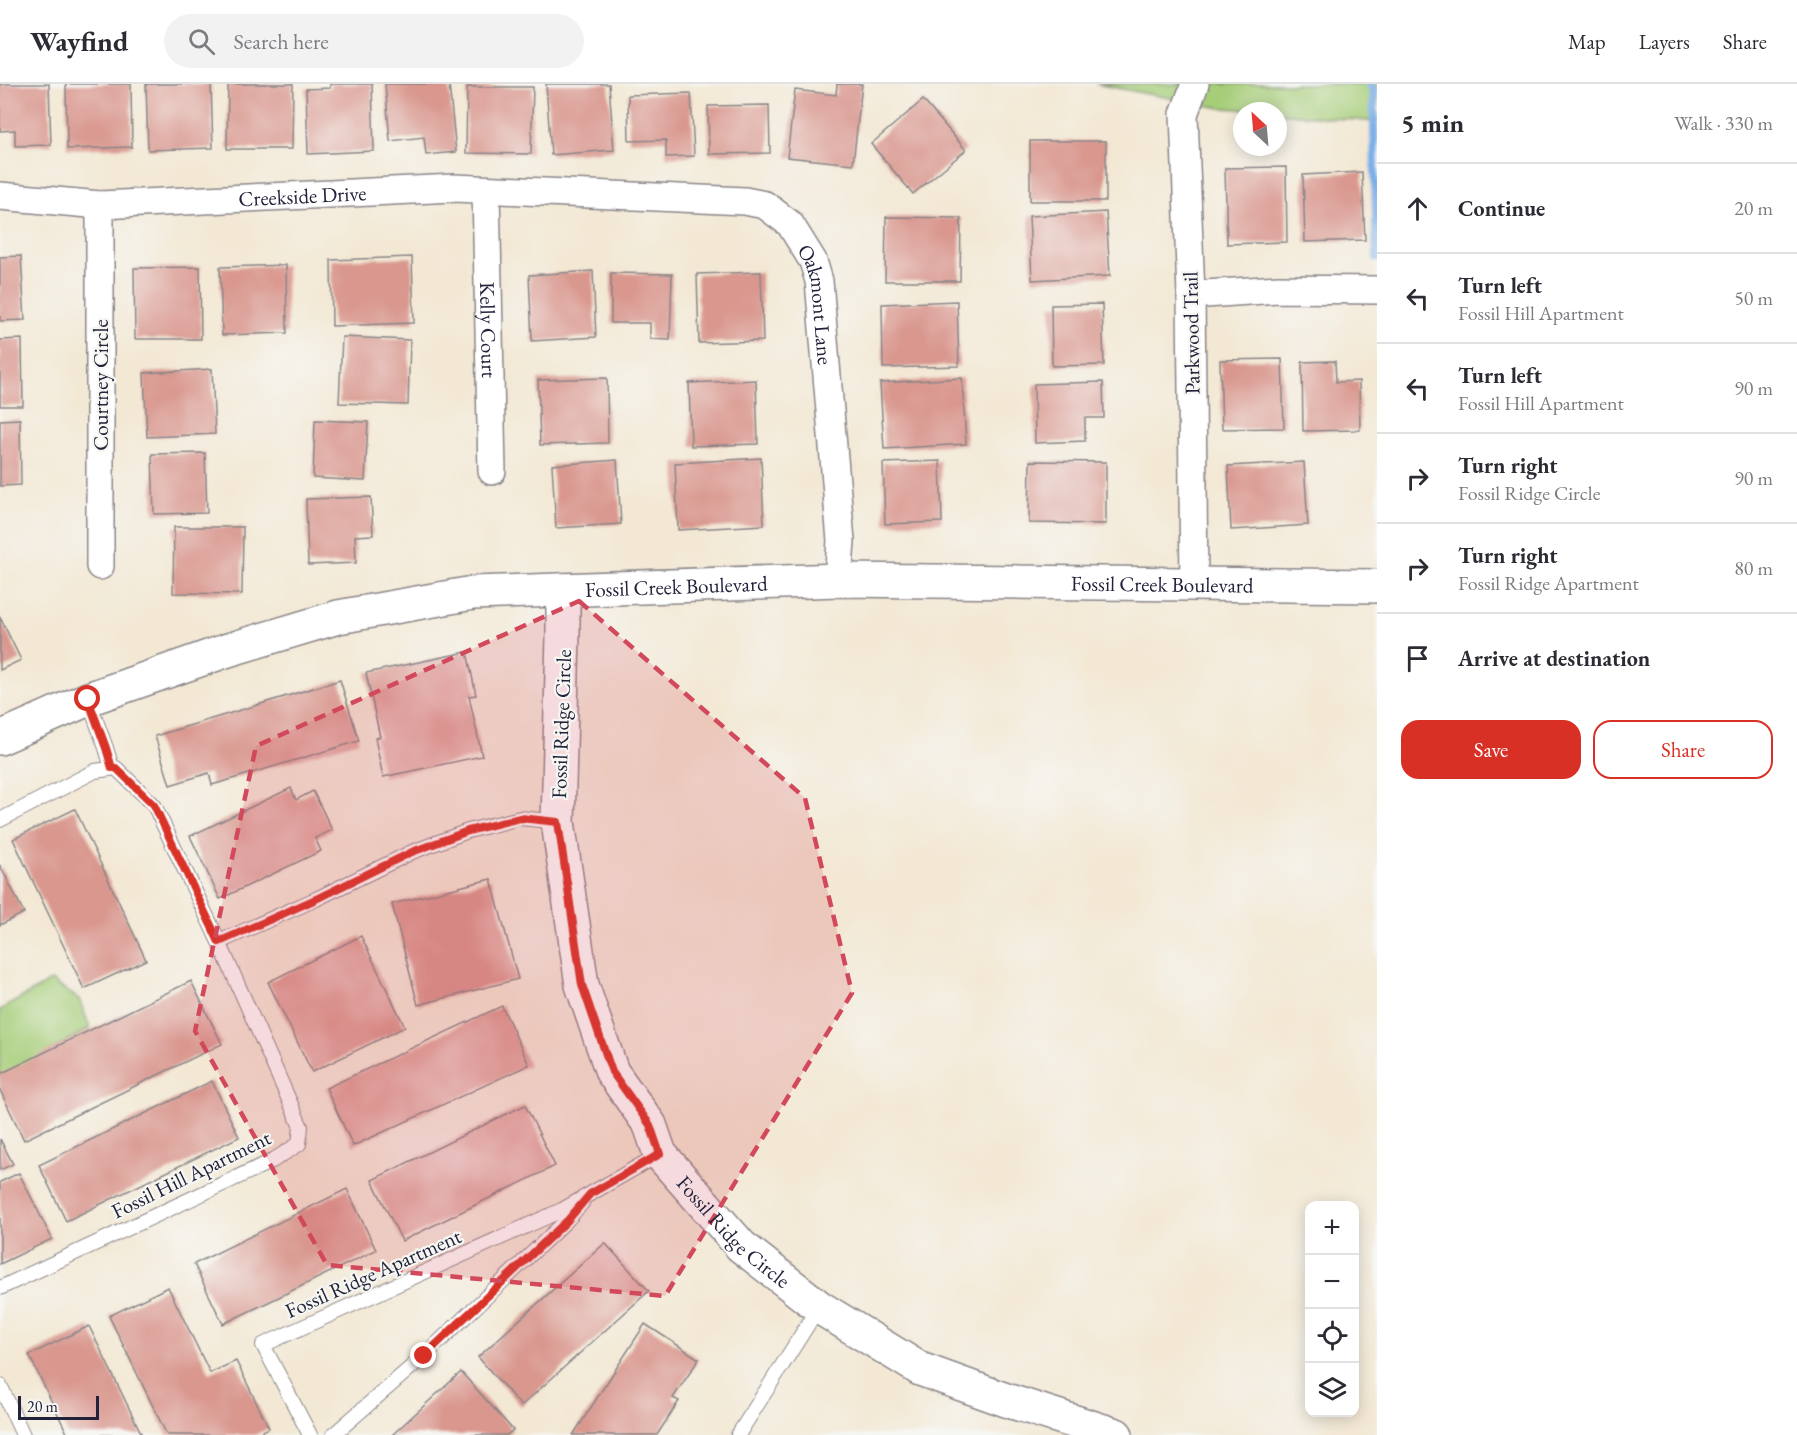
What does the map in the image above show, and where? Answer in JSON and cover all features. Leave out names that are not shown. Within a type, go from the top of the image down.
[{"type":"main road","name":"Fossil Creek Boulevard","points":[[0,738],[88,699],[228,650],[338,617],[473,593],[838,580],[1377,586]]},
{"type":"main road","name":"Fossil Ridge Circle","points":[[563,590],[558,822],[582,985],[612,1072],[650,1125],[660,1154],[741,1246],[819,1307],[920,1369],[1006,1400],[1116,1435]]},
{"type":"street","name":"Parkwood Trail","points":[[1194,584],[1191,295],[1184,114],[1195,84]]},
{"type":"street","name":"Creekside Drive","points":[[0,196],[100,205],[454,188],[606,195]]},
{"type":"street","name":"Kelly Court","points":[[486,190],[492,471]]},
{"type":"street","name":"Oakmont Lane","points":[[606,195],[746,201],[765,205],[790,224],[813,261],[819,281],[841,541],[838,580]]},
{"type":"street","name":"Courtney Circle","points":[[100,205],[100,566]]},
{"type":"street","points":[[1191,295],[1278,290],[1377,290]]},
{"type":"lane","points":[[0,820],[95,771],[112,768],[88,699]]},
{"type":"lane","name":"Fossil Hill Apartment","points":[[0,1288],[272,1161],[299,1144],[301,1127],[219,942],[154,805],[116,768],[112,768]]},
{"type":"lane","points":[[219,942],[316,899],[412,852],[468,831],[520,818],[558,822]]},
{"type":"lane","name":"Fossil Ridge Apartment","points":[[310,1435],[263,1345],[552,1215],[660,1154]]},
{"type":"lane","name":"Fossil Ridge Apartment","points":[[333,1435],[424,1356],[567,1221],[590,1194]]},
{"type":"lane","points":[[738,1435],[819,1307]]},
{"type":"lane","points":[[0,1385],[23,1435]]},
{"type":"highlighted area","points":[[579,601],[805,798],[852,993],[665,1296],[327,1265],[195,1031],[256,746]]},
{"type":"green space","points":[[1096,84],[1377,84],[1377,122],[1287,114],[1287,102],[1233,102],[1233,109]]},
{"type":"green space","points":[[51,981],[79,999],[90,1028],[0,1079],[0,1010]]},
{"type":"building","points":[[0,84],[49,84],[51,145],[15,146],[15,130],[0,131]]},
{"type":"building","points":[[66,84],[131,84],[132,147],[67,149]]},
{"type":"building","points":[[146,84],[211,84],[213,148],[148,150]]},
{"type":"building","points":[[228,84],[293,84],[292,149],[227,149]]},
{"type":"building","points":[[330,84],[372,84],[374,151],[308,154],[306,89],[330,88]]},
{"type":"building","points":[[385,84],[449,84],[456,152],[426,155],[424,137],[390,141]]},
{"type":"building","points":[[546,84],[609,84],[614,150],[551,155]]},
{"type":"building","points":[[837,84],[862,84],[853,164],[787,157],[795,90],[836,95]]},
{"type":"building","points":[[467,87],[533,87],[531,154],[466,153]]},
{"type":"building","points":[[691,93],[694,156],[666,157],[666,140],[629,141],[628,95]]},
{"type":"building","points":[[923,100],[966,150],[913,194],[871,144]]},
{"type":"building","points":[[769,105],[770,153],[709,154],[708,106]]},
{"type":"building","points":[[1030,141],[1106,141],[1106,201],[1030,201]]},
{"type":"building","points":[[1286,167],[1287,242],[1227,244],[1225,168]]},
{"type":"building","points":[[1362,172],[1365,240],[1305,242],[1303,175]]},
{"type":"building","points":[[1106,212],[1110,276],[1032,280],[1029,216]]},
{"type":"building","points":[[886,217],[961,218],[960,281],[885,281]]},
{"type":"building","points":[[21,256],[25,320],[0,321],[0,257]]},
{"type":"building","points":[[412,257],[414,323],[332,326],[331,260]]},
{"type":"building","points":[[286,265],[287,333],[222,335],[220,267]]},
{"type":"building","points":[[200,267],[201,339],[135,339],[134,268]]},
{"type":"building","points":[[593,271],[596,337],[532,341],[529,275]]},
{"type":"building","points":[[761,272],[763,341],[699,343],[697,274]]},
{"type":"building","points":[[611,273],[672,274],[670,340],[650,339],[650,323],[611,323]]},
{"type":"building","points":[[957,301],[959,366],[883,368],[882,304]]},
{"type":"building","points":[[1102,304],[1104,365],[1052,366],[1051,305]]},
{"type":"building","points":[[342,337],[410,340],[408,405],[339,403]]},
{"type":"building","points":[[22,339],[23,406],[0,406],[0,340]]},
{"type":"building","points":[[1282,359],[1284,428],[1222,429],[1220,360]]},
{"type":"building","points":[[1335,361],[1336,382],[1359,381],[1360,430],[1303,431],[1302,362]]},
{"type":"building","points":[[212,369],[215,434],[147,437],[144,373]]},
{"type":"building","points":[[607,378],[608,443],[540,445],[538,380]]},
{"type":"building","points":[[962,378],[966,444],[884,449],[880,383]]},
{"type":"building","points":[[756,380],[758,444],[691,446],[689,383]]},
{"type":"building","points":[[1103,382],[1104,418],[1085,418],[1085,441],[1035,443],[1034,384]]},
{"type":"building","points":[[20,419],[21,485],[0,486],[0,420]]},
{"type":"building","points":[[315,420],[368,422],[365,481],[313,478]]},
{"type":"building","points":[[205,453],[207,513],[154,514],[152,454]]},
{"type":"building","points":[[761,458],[764,525],[678,530],[675,463]]},
{"type":"building","points":[[617,460],[621,524],[556,528],[552,465]]},
{"type":"building","points":[[940,461],[942,522],[885,524],[883,463]]},
{"type":"building","points":[[1030,461],[1106,462],[1106,524],[1029,523]]},
{"type":"building","points":[[1304,462],[1308,525],[1231,530],[1228,466]]},
{"type":"building","points":[[371,497],[373,535],[355,536],[356,563],[308,565],[306,499]]},
{"type":"building","points":[[174,527],[243,527],[242,594],[173,593]]},
{"type":"building","points":[[0,617],[21,660],[0,670]]},
{"type":"building","points":[[467,652],[476,695],[469,696],[482,756],[383,777],[375,738],[380,737],[366,673]]},
{"type":"building","points":[[340,680],[359,741],[212,785],[209,773],[170,785],[155,736]]},
{"type":"building","points":[[291,788],[296,800],[313,791],[332,830],[315,838],[321,851],[220,899],[190,836]]},
{"type":"building","points":[[75,809],[146,960],[84,989],[13,839]]},
{"type":"building","points":[[0,865],[24,913],[0,925]]},
{"type":"building","points":[[491,879],[518,979],[418,1005],[392,904]]},
{"type":"building","points":[[361,936],[405,1027],[312,1072],[268,982]]},
{"type":"building","points":[[191,981],[222,1044],[24,1140],[0,1090],[0,1074]]},
{"type":"building","points":[[502,1006],[529,1065],[353,1146],[326,1088]]},
{"type":"building","points":[[212,1081],[239,1137],[66,1221],[39,1165]]},
{"type":"building","points":[[525,1105],[555,1166],[402,1241],[372,1180]]},
{"type":"building","points":[[0,1139],[13,1164],[0,1170]]},
{"type":"building","points":[[19,1173],[52,1239],[0,1264],[0,1182]]},
{"type":"building","points":[[347,1189],[376,1250],[223,1324],[194,1264]]},
{"type":"building","points":[[605,1243],[649,1291],[521,1406],[478,1357]]},
{"type":"building","points":[[168,1287],[210,1373],[236,1361],[269,1428],[255,1435],[167,1435],[109,1316]]},
{"type":"building","points":[[645,1324],[699,1359],[673,1398],[679,1401],[657,1435],[573,1435]]},
{"type":"building","points":[[89,1326],[142,1435],[68,1435],[29,1355]]},
{"type":"building","points":[[461,1372],[513,1430],[507,1435],[392,1435]]},
{"type":"waterway","points":[[1369,84],[1373,90],[1377,258]]},
{"type":"route","points":[[88,699],[112,768],[116,768],[154,805],[219,942],[316,899],[412,852],[468,831],[520,818],[558,822],[582,985],[612,1072],[650,1125],[660,1154],[590,1194],[567,1221],[424,1356]]}]
